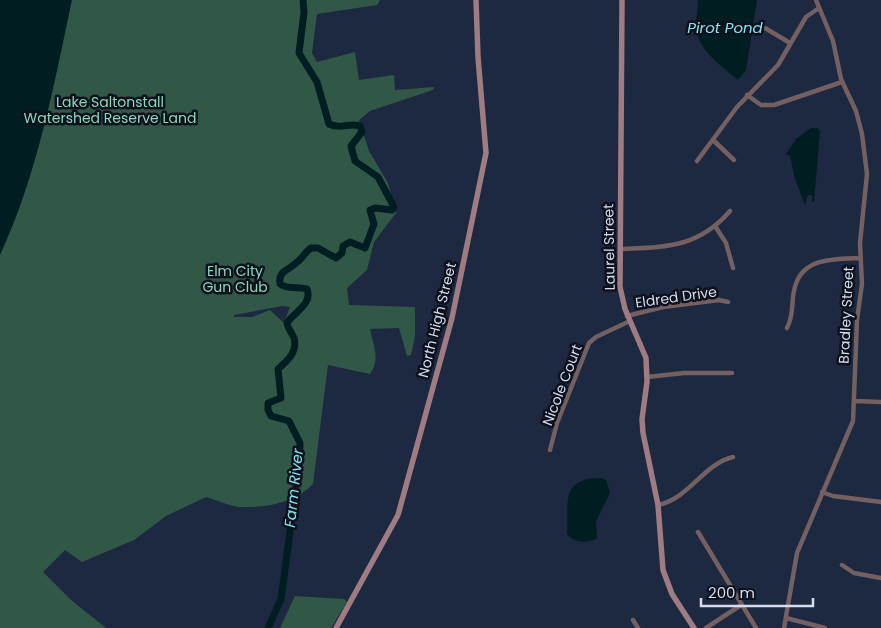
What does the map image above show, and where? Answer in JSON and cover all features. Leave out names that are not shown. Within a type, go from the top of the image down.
[{"type":"main road","name":"North High Street","points":[[336,628],[398,515],[452,318],[486,153],[478,58],[476,0]]},
{"type":"main road","name":"Laurel Street","points":[[622,0],[620,287],[629,319],[644,352],[647,377],[642,428],[658,505],[662,564],[672,594],[694,628]]},
{"type":"street","name":"Bradley Street","points":[[784,628],[797,553],[851,427],[854,401],[857,320],[862,284],[860,258],[866,165],[858,117],[842,82],[833,41],[816,0]]},
{"type":"street","points":[[697,161],[747,95],[778,65],[808,14],[819,8]]},
{"type":"street","points":[[765,28],[790,44]]},
{"type":"street","points":[[747,95],[762,105],[774,105],[842,82]]},
{"type":"street","points":[[713,140],[734,160]]},
{"type":"street","points":[[620,249],[664,248],[679,245],[715,226],[730,211]]},
{"type":"street","points":[[715,226],[726,243],[733,268]]},
{"type":"street","points":[[787,328],[793,318],[795,288],[810,266],[825,260],[860,258]]},
{"type":"street","name":"Eldred Drive","points":[[629,319],[663,307],[719,300],[728,302]]},
{"type":"street","name":"Nicole Court","points":[[550,450],[560,415],[589,343],[596,337],[629,319]]},
{"type":"street","points":[[647,377],[684,373],[732,373]]},
{"type":"street","points":[[854,401],[881,402]]},
{"type":"street","points":[[658,505],[674,500],[713,466],[733,457]]},
{"type":"street","points":[[822,492],[833,496],[881,502]]},
{"type":"street","points":[[698,532],[756,628]]},
{"type":"street","points":[[842,565],[854,573],[881,578]]},
{"type":"street","points":[[706,628],[741,605]]},
{"type":"street","points":[[786,618],[826,628]]},
{"type":"street","points":[[633,620],[638,628]]},
{"type":"green space","points":[[0,0],[380,0],[377,5],[317,14],[312,53],[317,62],[355,52],[359,80],[394,75],[395,90],[434,87],[433,90],[370,111],[359,120],[369,151],[388,183],[396,213],[374,242],[367,270],[347,288],[349,305],[415,307],[415,336],[411,355],[407,356],[399,328],[370,329],[376,357],[370,374],[328,365],[313,484],[298,496],[279,503],[250,507],[240,507],[206,497],[166,516],[134,540],[82,562],[65,550],[43,572],[71,600],[106,628],[0,628]],"holes":[[[282,306],[290,307],[284,323],[270,310],[252,317],[234,317],[234,315]]]},
{"type":"green space","points":[[295,596],[344,599],[347,602],[331,628],[280,628]]},
{"type":"water","points":[[0,0],[72,0],[51,97],[34,162],[13,225],[0,255]]},
{"type":"water","name":"Pirot Pond","points":[[698,0],[757,0],[746,70],[738,80],[709,54],[698,38],[696,20]]},
{"type":"water","points":[[811,128],[818,128],[820,132],[814,202],[812,202],[812,195],[808,195],[805,205],[795,179],[790,156],[786,154],[796,139]]},
{"type":"water","points":[[601,478],[606,480],[610,493],[596,521],[597,538],[585,542],[577,541],[567,534],[569,495],[572,488],[578,483],[588,479]]},
{"type":"waterway","name":"Farm River","points":[[268,628],[281,599],[300,457],[300,443],[289,421],[271,416],[268,410],[268,403],[281,398],[278,369],[291,356],[295,343],[287,323],[305,303],[308,294],[307,289],[286,287],[280,284],[280,279],[282,273],[293,266],[311,248],[318,248],[336,258],[342,253],[343,246],[350,242],[365,248],[374,224],[370,210],[375,208],[392,210],[394,207],[378,177],[355,161],[351,146],[362,132],[360,126],[333,126],[329,124],[317,82],[299,53],[304,12],[303,0]]},
{"type":"park label","name":"Lake Saltonstall Watershed Reserve Land","points":[[110,110]]},
{"type":"park label","name":"Elm City Gun Club","points":[[235,280]]}]
